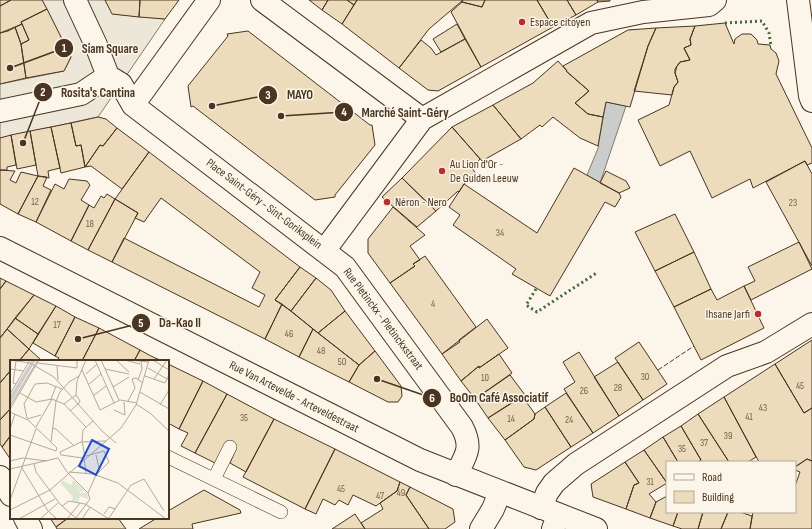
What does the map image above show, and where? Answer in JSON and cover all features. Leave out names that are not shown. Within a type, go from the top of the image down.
[{"type":"street","points":[[74,0],[96,45],[108,76],[121,84],[133,105],[209,0]]},
{"type":"street","points":[[262,0],[422,119],[591,23],[643,12],[709,4],[715,0]]},
{"type":"street","points":[[798,0],[801,32],[812,101]]},
{"type":"street","points":[[0,111],[81,94],[108,76]]},
{"type":"street","name":"Place Saint-Géry - Sint-Goriksplein","points":[[133,105],[324,251],[422,119]]},
{"type":"street","name":"Rue Van Artevelde - Arteveldestraat","points":[[0,248],[420,460],[500,492],[551,517],[596,529]]},
{"type":"street","name":"Rue Pletinckx - Pletinckxstraat","points":[[324,251],[345,267],[462,427],[468,438],[469,450],[456,475]]},
{"type":"street","points":[[551,517],[547,493],[554,484],[576,464],[727,366],[766,352],[812,324]]},
{"type":"street","points":[[0,477],[10,493]]},
{"type":"street","points":[[481,529],[493,509],[500,492]]},
{"type":"street","points":[[26,519],[31,529]]},
{"type":"lane","points":[[214,480],[230,447]]},
{"type":"lane","points":[[169,458],[281,512]]},
{"type":"shaded area","points":[[42,0],[105,0],[113,14],[165,19],[98,117],[0,138],[0,84],[64,71],[71,57]]},
{"type":"shaded area","points":[[606,102],[626,106],[600,183],[587,175],[599,146]]},
{"type":"building","points":[[0,0],[11,0],[0,6]]},
{"type":"building","points":[[11,0],[42,0],[47,9],[21,22],[22,24],[0,33],[0,6]]},
{"type":"building","points":[[105,0],[140,0],[139,17],[112,14]]},
{"type":"building","points":[[140,0],[179,0],[165,19],[139,17]]},
{"type":"building","points":[[309,0],[328,0],[322,10]]},
{"type":"building","points":[[328,0],[347,0],[354,5],[342,24],[322,10]]},
{"type":"building","points":[[347,0],[357,0],[354,5]]},
{"type":"building","points":[[357,0],[463,0],[429,29],[399,68],[342,24]]},
{"type":"building","points":[[463,0],[485,0],[482,7],[462,2]]},
{"type":"building","points":[[485,0],[537,0],[553,27],[481,67],[451,12],[462,2],[482,7]]},
{"type":"building","points":[[537,0],[567,0],[576,15],[553,27]]},
{"type":"building","points":[[567,0],[597,0],[598,2],[576,15]]},
{"type":"building","points":[[597,0],[610,0],[610,1],[598,2]]},
{"type":"building","points":[[47,9],[71,57],[64,71],[26,78],[21,44],[29,40],[21,22]]},
{"type":"building","points":[[725,23],[734,44],[735,39],[742,34],[751,34],[757,40],[758,44],[770,45],[771,49],[776,53],[779,61],[776,74],[812,148],[812,163],[807,165],[805,161],[753,188],[750,179],[712,198],[690,151],[660,166],[638,120],[669,105],[674,87],[678,82],[675,69],[680,62],[690,60],[684,48],[691,45],[690,39],[695,26]]},
{"type":"building","points":[[22,24],[29,40],[21,44],[15,27]]},
{"type":"building","points":[[457,24],[465,39],[441,52],[433,39]]},
{"type":"building","points":[[695,26],[690,39],[691,45],[684,48],[690,60],[680,62],[677,66],[675,73],[678,82],[674,87],[672,95],[634,91],[648,46],[656,28]]},
{"type":"building","points":[[15,27],[21,44],[26,78],[0,84],[0,33]]},
{"type":"building","points":[[656,28],[648,46],[630,107],[606,102],[603,117],[588,114],[575,103],[589,91],[566,71],[563,66],[628,30]]},
{"type":"building","points":[[248,31],[370,125],[372,125],[375,145],[335,195],[335,197],[315,200],[193,106],[191,107],[188,86],[228,36],[227,34]]},
{"type":"building","points":[[465,39],[481,67],[438,91],[428,90],[399,68],[421,40],[431,48],[436,55]]},
{"type":"building","points":[[558,61],[566,71],[589,91],[575,103],[588,114],[603,117],[598,146],[580,138],[553,117],[542,127],[540,125],[521,139],[493,105],[533,83]]},
{"type":"building","points":[[493,105],[521,139],[482,161],[452,127]]},
{"type":"building","points":[[98,117],[106,119],[117,128],[103,146],[100,145],[85,167],[81,145],[76,146],[71,123]]},
{"type":"building","points":[[71,123],[76,146],[81,145],[85,167],[61,173],[51,127]]},
{"type":"building","points":[[51,127],[60,168],[48,171],[49,178],[38,176],[30,131]]},
{"type":"building","name":"Au Lion d'Or - De Gulden Leeuw","points":[[452,127],[480,159],[472,168],[476,174],[464,184],[459,192],[458,191],[436,211],[402,178]]},
{"type":"building","points":[[117,128],[149,152],[122,189],[91,166],[85,167],[100,145],[103,146]]},
{"type":"building","points":[[30,131],[36,165],[17,169],[11,135]]},
{"type":"building","points":[[11,135],[16,165],[7,167],[7,170],[0,170],[0,138]]},
{"type":"building","points":[[149,152],[300,267],[275,300],[282,304],[265,339],[112,262],[124,238],[259,307],[265,295],[252,288],[260,272],[161,198],[144,222],[135,218],[138,213],[115,199]]},
{"type":"building","points":[[805,161],[812,174],[812,266],[766,182]]},
{"type":"building","points":[[574,168],[619,193],[621,197],[615,207],[605,202],[550,296],[512,274],[516,269],[453,225],[460,215],[449,207],[464,184],[537,233]]},
{"type":"building","points":[[0,170],[15,171],[10,180],[16,183],[21,172],[38,176],[18,214],[0,204]]},
{"type":"building","points":[[606,171],[626,181],[630,188],[619,193],[600,183]]},
{"type":"building","points":[[38,176],[47,177],[43,186],[51,190],[36,222],[18,214]]},
{"type":"building","points":[[402,178],[436,211],[417,227],[382,197]]},
{"type":"building","points":[[69,179],[87,181],[90,185],[81,200],[89,205],[71,241],[36,222],[55,184],[64,189]]},
{"type":"building","points":[[107,194],[115,199],[88,250],[71,241],[89,205],[94,208],[101,196],[104,198]]},
{"type":"building","points":[[115,199],[138,213],[112,262],[88,250]]},
{"type":"building","points":[[393,207],[425,235],[410,246],[420,260],[413,264],[415,266],[390,283],[368,253],[368,239]]},
{"type":"building","points":[[675,214],[694,252],[655,271],[635,232]]},
{"type":"building","points":[[799,242],[812,269],[751,300],[744,286],[755,281],[748,267]]},
{"type":"building","points":[[694,252],[711,289],[674,307],[655,271]]},
{"type":"building","points":[[425,256],[476,327],[459,340],[460,342],[442,354],[390,283],[415,266],[413,264]]},
{"type":"building","points":[[300,267],[316,278],[291,311],[275,300]]},
{"type":"building","points":[[0,278],[6,281],[0,289]]},
{"type":"building","points":[[316,278],[331,290],[345,311],[318,333],[291,311]]},
{"type":"building","points":[[6,281],[34,295],[0,338],[0,289]]},
{"type":"building","points":[[744,286],[764,328],[701,360],[674,307],[711,289],[717,300]]},
{"type":"building","points":[[34,295],[56,306],[38,334],[15,318]]},
{"type":"building","points":[[282,304],[313,329],[299,357],[265,339]]},
{"type":"building","points":[[56,306],[75,317],[55,356],[33,343]]},
{"type":"building","points":[[345,311],[375,351],[359,365],[318,333]]},
{"type":"building","points":[[75,317],[99,328],[83,360],[58,360],[59,358],[55,356]]},
{"type":"building","points":[[15,318],[38,334],[29,349],[7,329]]},
{"type":"building","points":[[487,319],[508,348],[479,368],[479,366],[461,381],[442,354]]},
{"type":"building","points":[[99,328],[140,350],[135,360],[83,360]]},
{"type":"building","points":[[7,329],[29,349],[20,360],[10,360],[10,371],[0,383],[0,338]]},
{"type":"building","points":[[313,329],[359,365],[349,382],[299,357]]},
{"type":"building","points":[[812,340],[812,408],[804,413],[775,364]]},
{"type":"building","points":[[639,342],[667,384],[643,400],[615,358]]},
{"type":"building","points":[[29,349],[40,359],[40,360],[20,360]]},
{"type":"building","points":[[140,350],[160,360],[135,360]]},
{"type":"building","points":[[375,351],[401,386],[402,396],[398,402],[388,402],[349,382],[359,365]]},
{"type":"building","points":[[579,352],[619,416],[593,433],[564,389],[575,382],[563,362]]},
{"type":"building","points":[[499,354],[512,373],[475,399],[461,381],[479,366],[479,368]]},
{"type":"building","points":[[618,362],[643,400],[619,416],[594,377]]},
{"type":"building","points":[[169,364],[203,381],[179,429],[169,424]]},
{"type":"building","points":[[775,364],[804,413],[812,408],[812,461],[807,459],[796,466],[796,461],[758,461],[724,397]]},
{"type":"building","points":[[10,371],[10,409],[0,420],[0,383]]},
{"type":"building","points":[[510,375],[525,395],[488,418],[475,399]]},
{"type":"building","points":[[203,381],[227,394],[195,453],[181,446],[188,433],[179,429]]},
{"type":"building","points":[[566,393],[593,433],[571,447],[545,407]]},
{"type":"building","points":[[227,394],[274,419],[246,472],[230,463],[236,449],[225,444],[215,463],[195,453]]},
{"type":"building","points":[[522,396],[535,414],[534,419],[505,440],[488,418]]},
{"type":"building","points":[[724,397],[756,457],[750,461],[728,461],[698,414]]},
{"type":"building","points":[[545,407],[571,447],[536,470],[524,467],[505,440],[534,419],[535,414]]},
{"type":"building","points":[[10,409],[10,436],[2,447],[0,444],[0,420]]},
{"type":"building","points":[[698,414],[728,461],[700,461],[701,460],[681,426]]},
{"type":"building","points":[[274,419],[335,449],[305,509],[243,477]]},
{"type":"building","points":[[681,426],[701,460],[677,461],[663,437]]},
{"type":"building","points":[[10,436],[10,459],[2,447]]},
{"type":"building","points":[[663,437],[677,461],[666,461],[666,482],[644,450]]},
{"type":"building","points":[[335,449],[400,482],[397,491],[376,506],[353,495],[348,505],[339,500],[335,505],[323,499],[316,514],[305,509]]},
{"type":"building","points":[[644,450],[666,482],[666,484],[649,494],[656,502],[650,518],[626,509],[634,485],[639,483],[625,462]]},
{"type":"building","points":[[807,459],[812,461],[812,529],[750,529],[753,513],[796,513],[796,483],[800,472],[796,470],[796,466]]},
{"type":"building","points":[[625,462],[639,483],[634,485],[626,509],[593,497],[591,484]]},
{"type":"building","points":[[400,482],[410,487],[406,495],[429,529],[365,529],[361,523],[383,509],[380,503],[397,491]]},
{"type":"building","points":[[410,487],[453,509],[455,522],[445,529],[429,529],[406,495]]},
{"type":"building","points":[[204,490],[240,510],[241,513],[192,524],[193,529],[139,529],[155,519],[169,519],[169,510]]},
{"type":"building","points":[[666,497],[666,513],[678,513],[673,526],[650,518],[656,502]]},
{"type":"building","points":[[678,513],[703,513],[698,529],[682,529],[673,526]]},
{"type":"building","points":[[703,513],[728,513],[721,529],[698,529]]},
{"type":"building","points":[[728,513],[743,513],[752,516],[750,529],[721,529]]},
{"type":"building","points":[[355,514],[365,529],[332,529]]},
{"type":"building","points":[[51,519],[67,519],[56,527]]},
{"type":"building","points":[[67,519],[119,519],[126,529],[57,529],[56,527]]},
{"type":"hedge","points":[[725,23],[762,21],[769,33],[771,46]]},
{"type":"hedge","points":[[536,289],[526,305],[537,312],[598,272]]},
{"type":"fence","points":[[658,370],[694,346]]},
{"type":"place","name":"Espace citoyen","points":[[522,22]]},
{"type":"place","name":"Siam Square","points":[[10,68]]},
{"type":"place","name":"MAYO","points":[[212,106]]},
{"type":"place","name":"Marché Saint-Géry","points":[[281,116]]},
{"type":"place","name":"Rosita's Cantina","points":[[23,143]]},
{"type":"place","name":"Au Lion d'Or - De Gulden Leeuw","points":[[442,171]]},
{"type":"place","name":"Néron - Nero","points":[[387,202]]},
{"type":"place","name":"Ihsane Jarfi","points":[[758,314]]},
{"type":"place","name":"Da-Kao II","points":[[78,339]]},
{"type":"place","name":"BoOm Café Associatif","points":[[377,379]]}]
